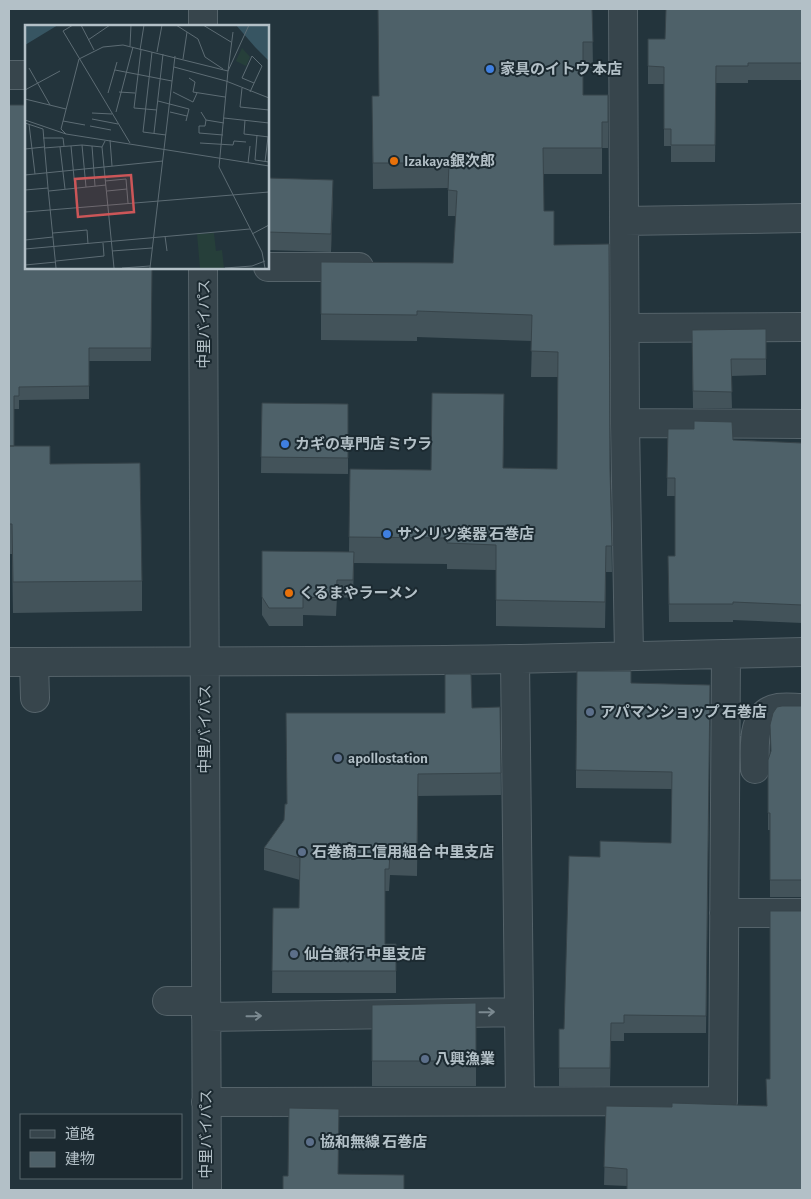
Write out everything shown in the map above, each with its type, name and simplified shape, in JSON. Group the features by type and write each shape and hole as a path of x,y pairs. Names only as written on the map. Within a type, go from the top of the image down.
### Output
{"street":[{"path":"203,9 203,25"},
{"path":"624,9 624,328 628,655"},
{"path":"9,75 25,75"},
{"path":"624,221 802,218"},
{"path":"269,266 382,268"},
{"name":"中里バイパス","path":"203,269 206,1190"},
{"path":"624,328 802,327"},
{"path":"625,423 802,424"},
{"path":"35,698 22,662 515,659 802,652"},
{"path":"206,1102 723,1101 726,654"},
{"path":"515,659 520,1101"},
{"path":"754,769 755,732 764,715 777,708 802,708"},
{"path":"724,914 802,913"},
{"path":"167,1001 206,1009 519,1012"}],"building":[{"path":"378,9 592,9 593,42 583,42 583,95 608,95 608,122 602,122 602,148 543,148 544,211 554,211 554,245 609,244 612,546 606,546 605,602 496,600 496,545 447,543 447,538 349,537 350,469 431,470 432,393 504,394 503,468 557,469 558,352 531,351 532,315 417,311 417,315 321,314 321,262 453,263 457,191 448,190 449,163 373,163 372,96 379,96"},
{"path":"666,9 802,9 802,63 748,63 748,66 716,66 715,145 671,145 671,129 664,129 664,67 648,66 648,39 665,39"},
{"path":"9,105 25,105 25,269 152,269 151,348 89,348 89,386 19,387 19,396 14,396 14,446 9,446"},
{"path":"269,178 333,180 331,234 269,232"},
{"path":"766,329 766,359 731,359 732,392 693,391 692,330"},
{"path":"262,403 348,404 348,458 261,457"},
{"path":"694,421 732,422 733,440 802,443 802,605 733,602 733,604 669,604 668,556 675,556 675,478 667,478 668,429 694,429"},
{"path":"9,446 50,446 50,464 140,463 142,581 13,582 12,524 9,524"},
{"path":"262,551 354,552 353,580 337,580 336,598 303,597 303,608 269,608 262,597"},
{"path":"577,671 631,671 631,683 710,685 706,1016 624,1015 624,1023 611,1023 610,1068 559,1068 559,1029 564,1029 569,856 600,857 600,841 671,843 672,772 576,770"},
{"path":"445,674 471,674 472,708 500,707 501,773 418,774 417,854 390,853 389,869 385,869 385,944 396,944 396,971 272,971 273,908 299,908 300,858 264,848 284,820 285,804 287,804 286,713 445,713"},
{"path":"802,706 802,880 770,880 768,760 771,751 770,725 773,713 777,707"},
{"path":"770,911 802,911 802,1190 627,1190 627,1169 604,1167 606,1106 672,1107 672,1103 767,1106 766,1079 770,1079"},
{"path":"476,1003 476,1061 372,1061 372,1005"},
{"path":"289,1108 339,1109 338,1174 404,1175 404,1190 283,1190 283,1176 288,1176"}],"place":[{"name":"家具のイトウ 本店","path":"490,69"},
{"name":"Izakaya銀次郎","path":"394,161"},
{"name":"カギの専門店 ミウラ","path":"285,444"},
{"name":"サンリツ楽器 石巻店","path":"387,534"},
{"name":"くるまやラーメン","path":"289,593"},
{"name":"アパマンショップ 石巻店","path":"590,712"},
{"name":"apollostation","path":"338,758"},
{"name":"石巻商工信用組合 中里支店","path":"302,852"},
{"name":"仙台銀行 中里支店","path":"294,954"},
{"name":"八興漁業","path":"425,1059"},
{"name":"協和無線 石巻店","path":"310,1142"}]}
